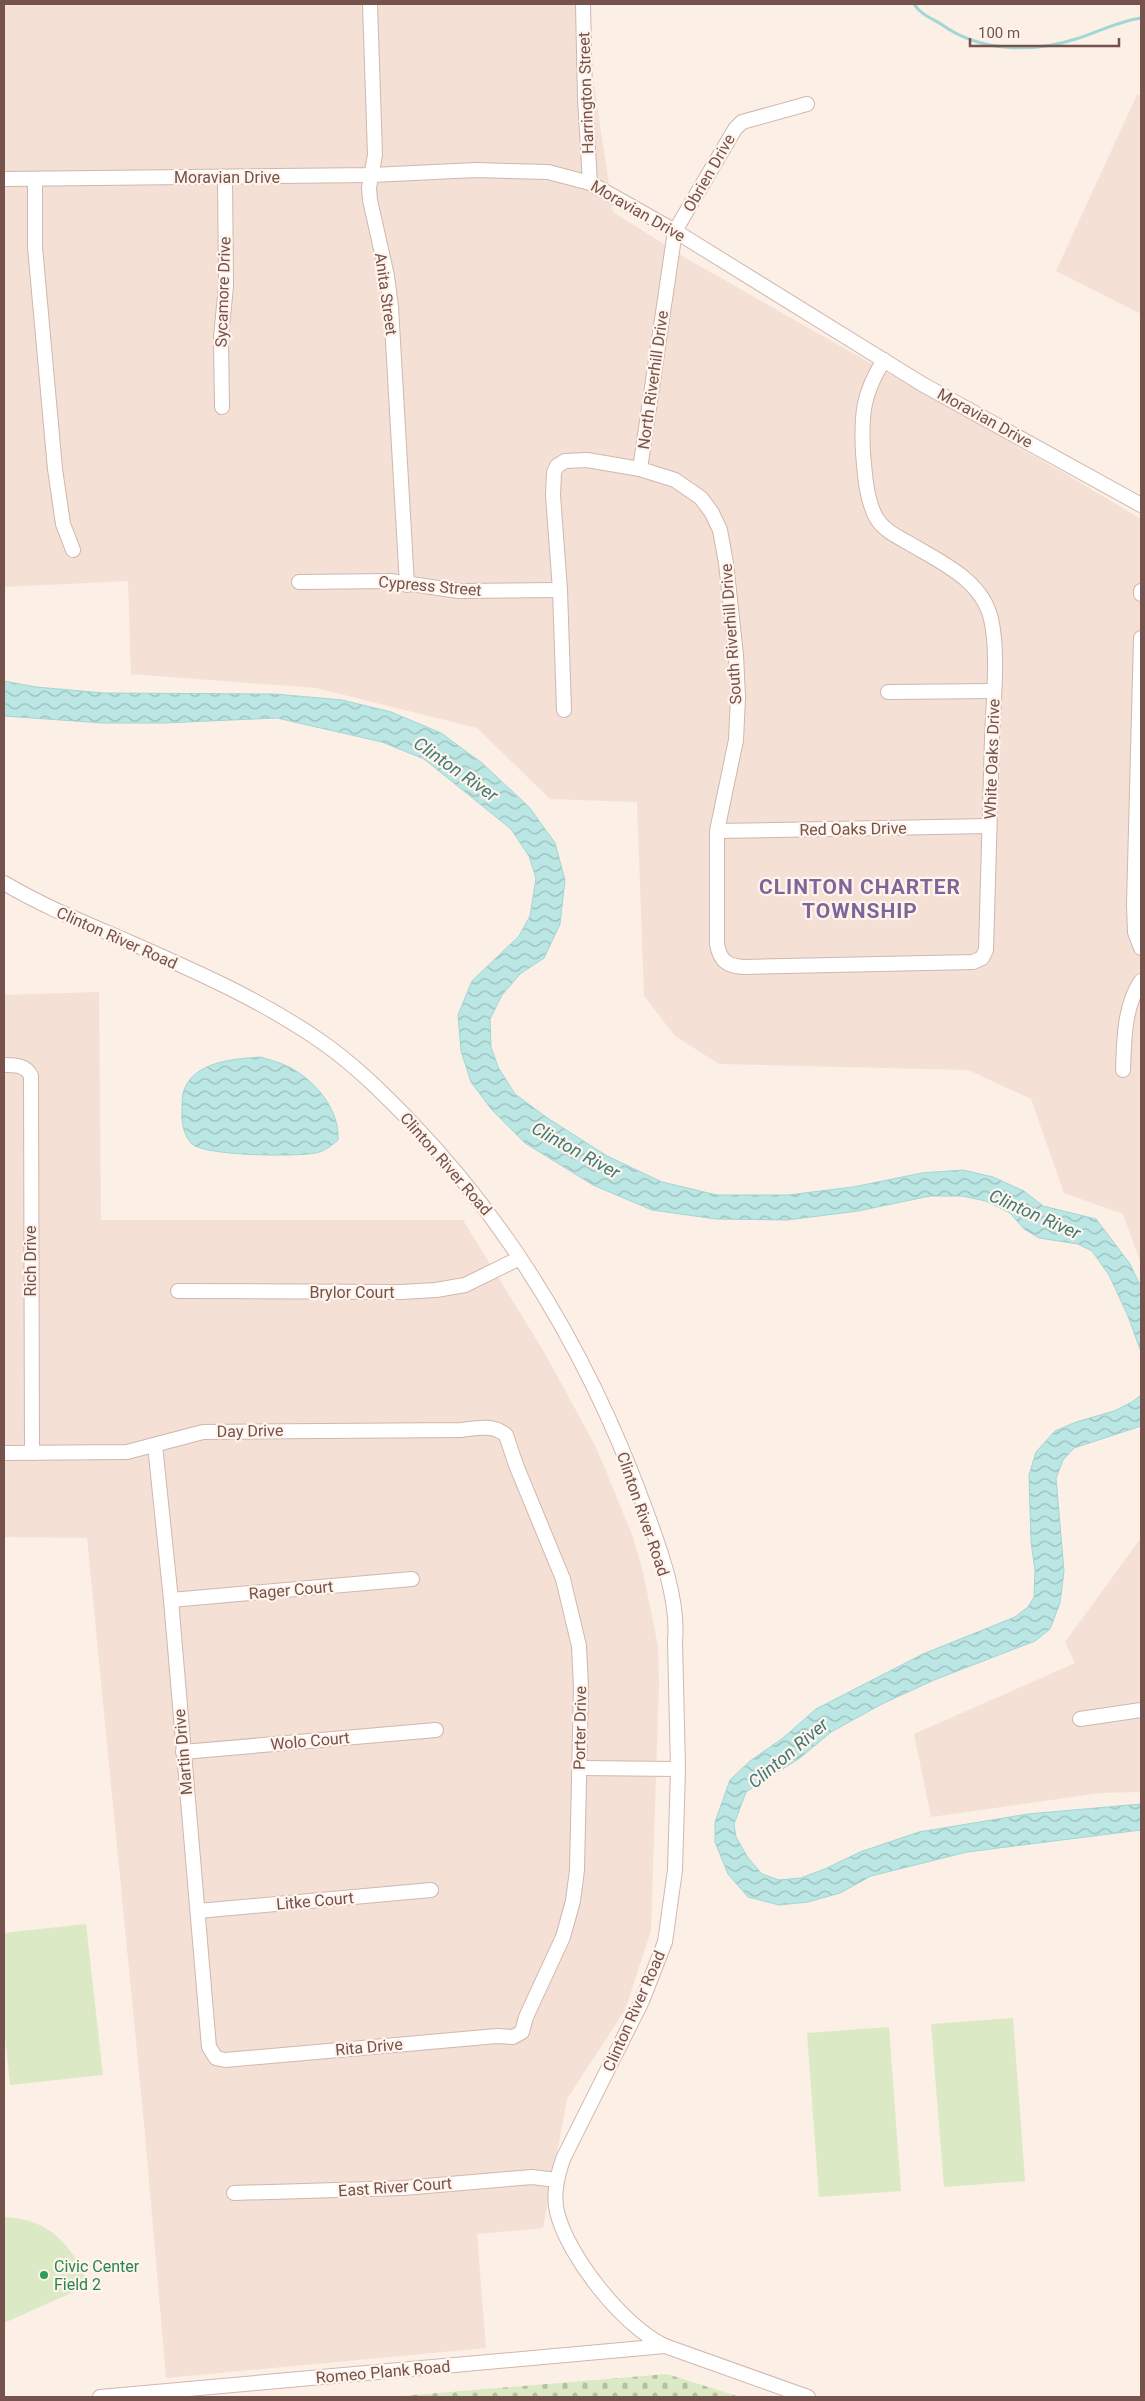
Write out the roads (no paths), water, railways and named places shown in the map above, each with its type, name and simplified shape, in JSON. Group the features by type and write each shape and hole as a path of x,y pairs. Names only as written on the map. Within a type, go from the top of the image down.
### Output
{"street":[{"name":"Anita Street","path":"370,4 375,155 369,188 372,216 387,276 391,307 407,584"},
{"name":"Harrington Street","path":"583,4 585,98 590,183"},
{"name":"Obrien Drive","path":"675,232 735,128 742,122 807,104"},
{"name":"Moravian Drive","path":"4,179 372,175 476,170 527,170 548,172 590,183 675,232 922,384 1141,505"},
{"name":"Sycamore Drive","path":"222,407 221,337 226,278 225,177"},
{"path":"35,179 35,247 55,468 63,524 73,550"},
{"name":"North Riverhill Drive","path":"564,710 560,590 553,479 557,466 572,459 640,469 675,232"},
{"name":"White Oaks Drive","path":"723,962 744,967 973,962 979,960 986,950 994,691 992,627 982,600 962,576 888,531 877,518 872,506 864,466 862,414 869,386 884,360"},
{"name":"South Riverhill Drive","path":"640,469 675,480 701,498 712,513 724,544 736,655 738,697 736,740 717,831 717,944 723,962"},
{"name":"Cypress Street","path":"299,582 364,580 459,591 560,590"},
{"path":"1141,638 1134,905 1135,932 1141,948"},
{"path":"888,692 994,691"},
{"name":"Red Oaks Drive","path":"717,831 989,826"},
{"name":"Clinton River Road","path":"4,883 46,906 204,976 295,1025 337,1053 368,1080 436,1148 482,1203 520,1258 584,1369 638,1490 656,1539 677,1623 675,1641 678,1769 675,1870 665,1942 642,2001 614,2060 572,2137 556,2180 557,2211 562,2229 577,2257 629,2322 645,2335 665,2346 808,2397"},
{"path":"1123,1070 1124,1043 1130,1006 1141,981"},
{"name":"Rich Drive","path":"4,1065 22,1067 28,1070 30,1076 32,1453"},
{"name":"Brylor Court","path":"178,1291 401,1292 436,1290 465,1285 520,1258"},
{"name":"Day Drive","path":"4,1453 113,1453 155,1445 203,1432 460,1430 483,1427 499,1430"},
{"name":"Porter Drive","path":"499,1430 506,1435 510,1444 516,1465 563,1579 579,1646 581,1688 577,1870 573,1901 563,1936 526,2017 522,2032"},
{"name":"Martin Drive","path":"155,1445 209,2047 216,2058"},
{"name":"Rager Court","path":"170,1600 412,1579"},
{"path":"1080,1719 1141,1710"},
{"name":"Wolo Court","path":"183,1752 436,1730"},
{"path":"579,1768 678,1769"},
{"name":"Litke Court","path":"198,1911 431,1890"},
{"name":"Rita Drive","path":"216,2058 225,2060 498,2036 513,2037 522,2032"},
{"name":"East River Court","path":"234,2193 403,2188 532,2177 556,2180"},
{"name":"Romeo Plank Road","path":"100,2397 665,2346"}],"water":[{"name":"Clinton River","path":"4,681 36,687 104,693 275,694 342,700 391,712 441,733 482,763 529,807 555,843 565,880 560,924 544,958 520,974 502,995 490,1019 491,1047 498,1067 515,1094 546,1117 607,1156 662,1182 717,1195 788,1195 853,1187 922,1173 963,1170 993,1177 1024,1191 1043,1206 1096,1219 1130,1264 1141,1287 1141,1352 1128,1316 1109,1275 1092,1251 1078,1244 1039,1238 1024,1229 1010,1213 986,1201 962,1196 930,1196 858,1211 787,1220 716,1219 652,1210 593,1185 525,1143 492,1110 471,1082 461,1051 458,1015 472,981 519,936 530,916 536,878 529,856 511,829 424,759 382,742 277,718 164,723 103,723 4,716"},
{"path":"261,1057 287,1066 316,1087 330,1106 335,1117 338,1140 328,1148 318,1152 290,1155 214,1151 200,1148 189,1141 182,1120 183,1093 188,1082 195,1074 215,1064"},
{"name":"Clinton River","path":"1141,1395 1141,1426 1074,1448 1063,1460 1056,1478 1064,1571 1060,1603 1050,1629 1035,1641 934,1680 882,1704 831,1732 800,1758 746,1792 734,1824 736,1837 748,1858 762,1874 779,1880 801,1878 860,1852 919,1832 1028,1814 1141,1804 1141,1830 967,1852 871,1876 840,1893 808,1902 779,1905 748,1897 728,1874 715,1842 715,1822 730,1780 750,1761 783,1738 816,1709 923,1654 1015,1617 1028,1607 1034,1597 1035,1570 1031,1542 1029,1475 1036,1452 1055,1431 1076,1422 1114,1411"}],"waterway":[{"path":"914,4 923,13 956,33 989,45 1006,47 1024,48 1059,44 1141,18"}],"place":[{"name":"Civic Center Field 2","path":"44,2275"}],"district":[{"name":"CLINTON CHARTER TOWNSHIP","path":"860,899"}]}
